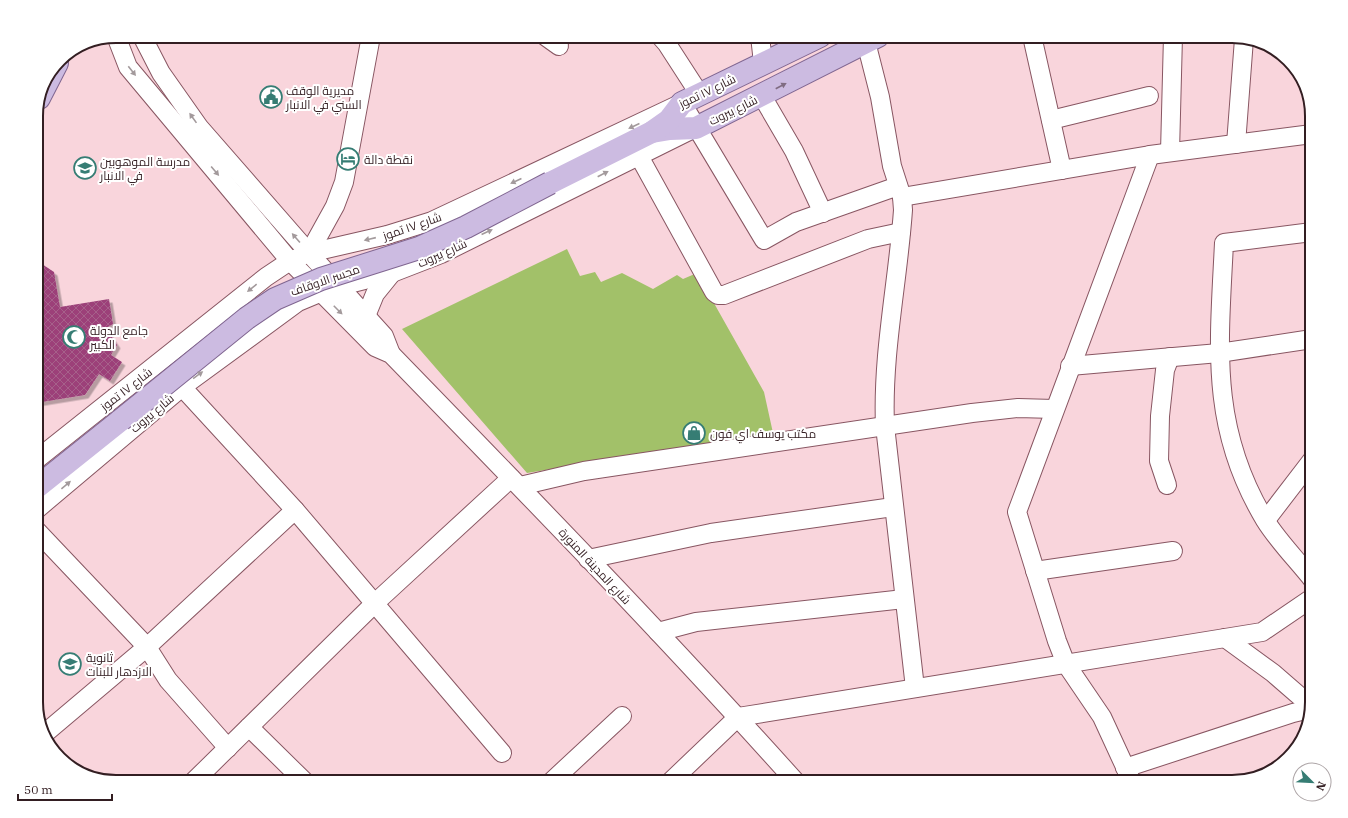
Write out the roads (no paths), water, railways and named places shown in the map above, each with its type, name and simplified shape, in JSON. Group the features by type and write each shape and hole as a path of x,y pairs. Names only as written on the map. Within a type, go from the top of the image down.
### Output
{"main road":[{"name":"شارع ١٧ تموز","path":"691,99 805,43"},
{"name":"شارع بيروت","path":"696,128 864,43"},
{"name":"مجسر الاوقاف","path":"43,482 247,318 275,299 310,283 425,245 652,132 669,120 691,99"},
{"name":"مجسر الاوقاف","path":"652,132 670,128 696,128"}],"street":[{"path":"119,43 128,67 290,261 375,347 391,354"},
{"path":"146,43 161,73 199,127 338,286 384,336 391,354"},
{"path":"309,253 335,206 344,182 370,43"},
{"path":"666,43 691,99 696,128 764,240 796,222 822,213 900,192 1062,170 1170,152 1305,135"},
{"path":"761,43 762,63"},
{"path":"873,43 892,166 900,192 903,210 888,329 883,391 884,426 915,688"},
{"path":"1034,43 1062,170"},
{"path":"1170,152 1173,43"},
{"path":"1236,144 1244,44"},
{"path":"762,96 794,151 822,213"},
{"path":"1051,120 1148,96"},
{"name":"شارع ١٧ تموز","path":"43,454 270,274 290,261 309,253 387,235 432,221 691,99"},
{"name":"شارع بيروت","path":"43,504 182,387 288,309 320,292 338,286 392,274 447,251 696,128"},
{"path":"1150,155 1070,366 1017,512 1057,642 1066,664 1102,717 1129,775 1293,713 1304,710"},
{"path":"639,156 714,292 718,295 724,295 868,240 901,232"},
{"path":"1305,233 1224,243 1219,352 1222,404 1232,449 1243,477 1266,520 1305,570"},
{"path":"366,316 375,294 392,274"},
{"path":"1070,366 1219,352 1305,340"},
{"name":"شارع المدينة المنورة","path":"391,354 658,632 738,717 790,775"},
{"path":"1167,485 1159,461 1160,416 1165,370 1170,357"},
{"path":"182,387 295,510 376,603 502,753"},
{"path":"200,775 376,603 515,482 884,426 1018,408 1054,410"},
{"path":"1266,520 1305,469"},
{"path":"588,559 712,533 893,507"},
{"path":"49,730 147,648 295,510"},
{"path":"43,537 147,648 168,680 228,748"},
{"path":"1035,571 1173,551"},
{"path":"658,632 696,622 904,599"},
{"path":"677,775 738,717 1262,632 1305,603"},
{"path":"1225,638 1249,655 1305,701"},
{"path":"559,775 622,716"},
{"path":"249,727 298,775"}],"place":[{"name":"مديرية الوقف السني في الانبار","path":"271,97"},
{"name":"نقطة دالة","path":"348,159"},
{"name":"مدرسة الموهوبين في الانبار","path":"85,168"},
{"name":"جامع الدولة الكبير","path":"74,337"},
{"name":"مكتب يوسف اي فون","path":"694,433"},
{"name":"ثانوية الازدهار للبنات","path":"70,664"}]}
